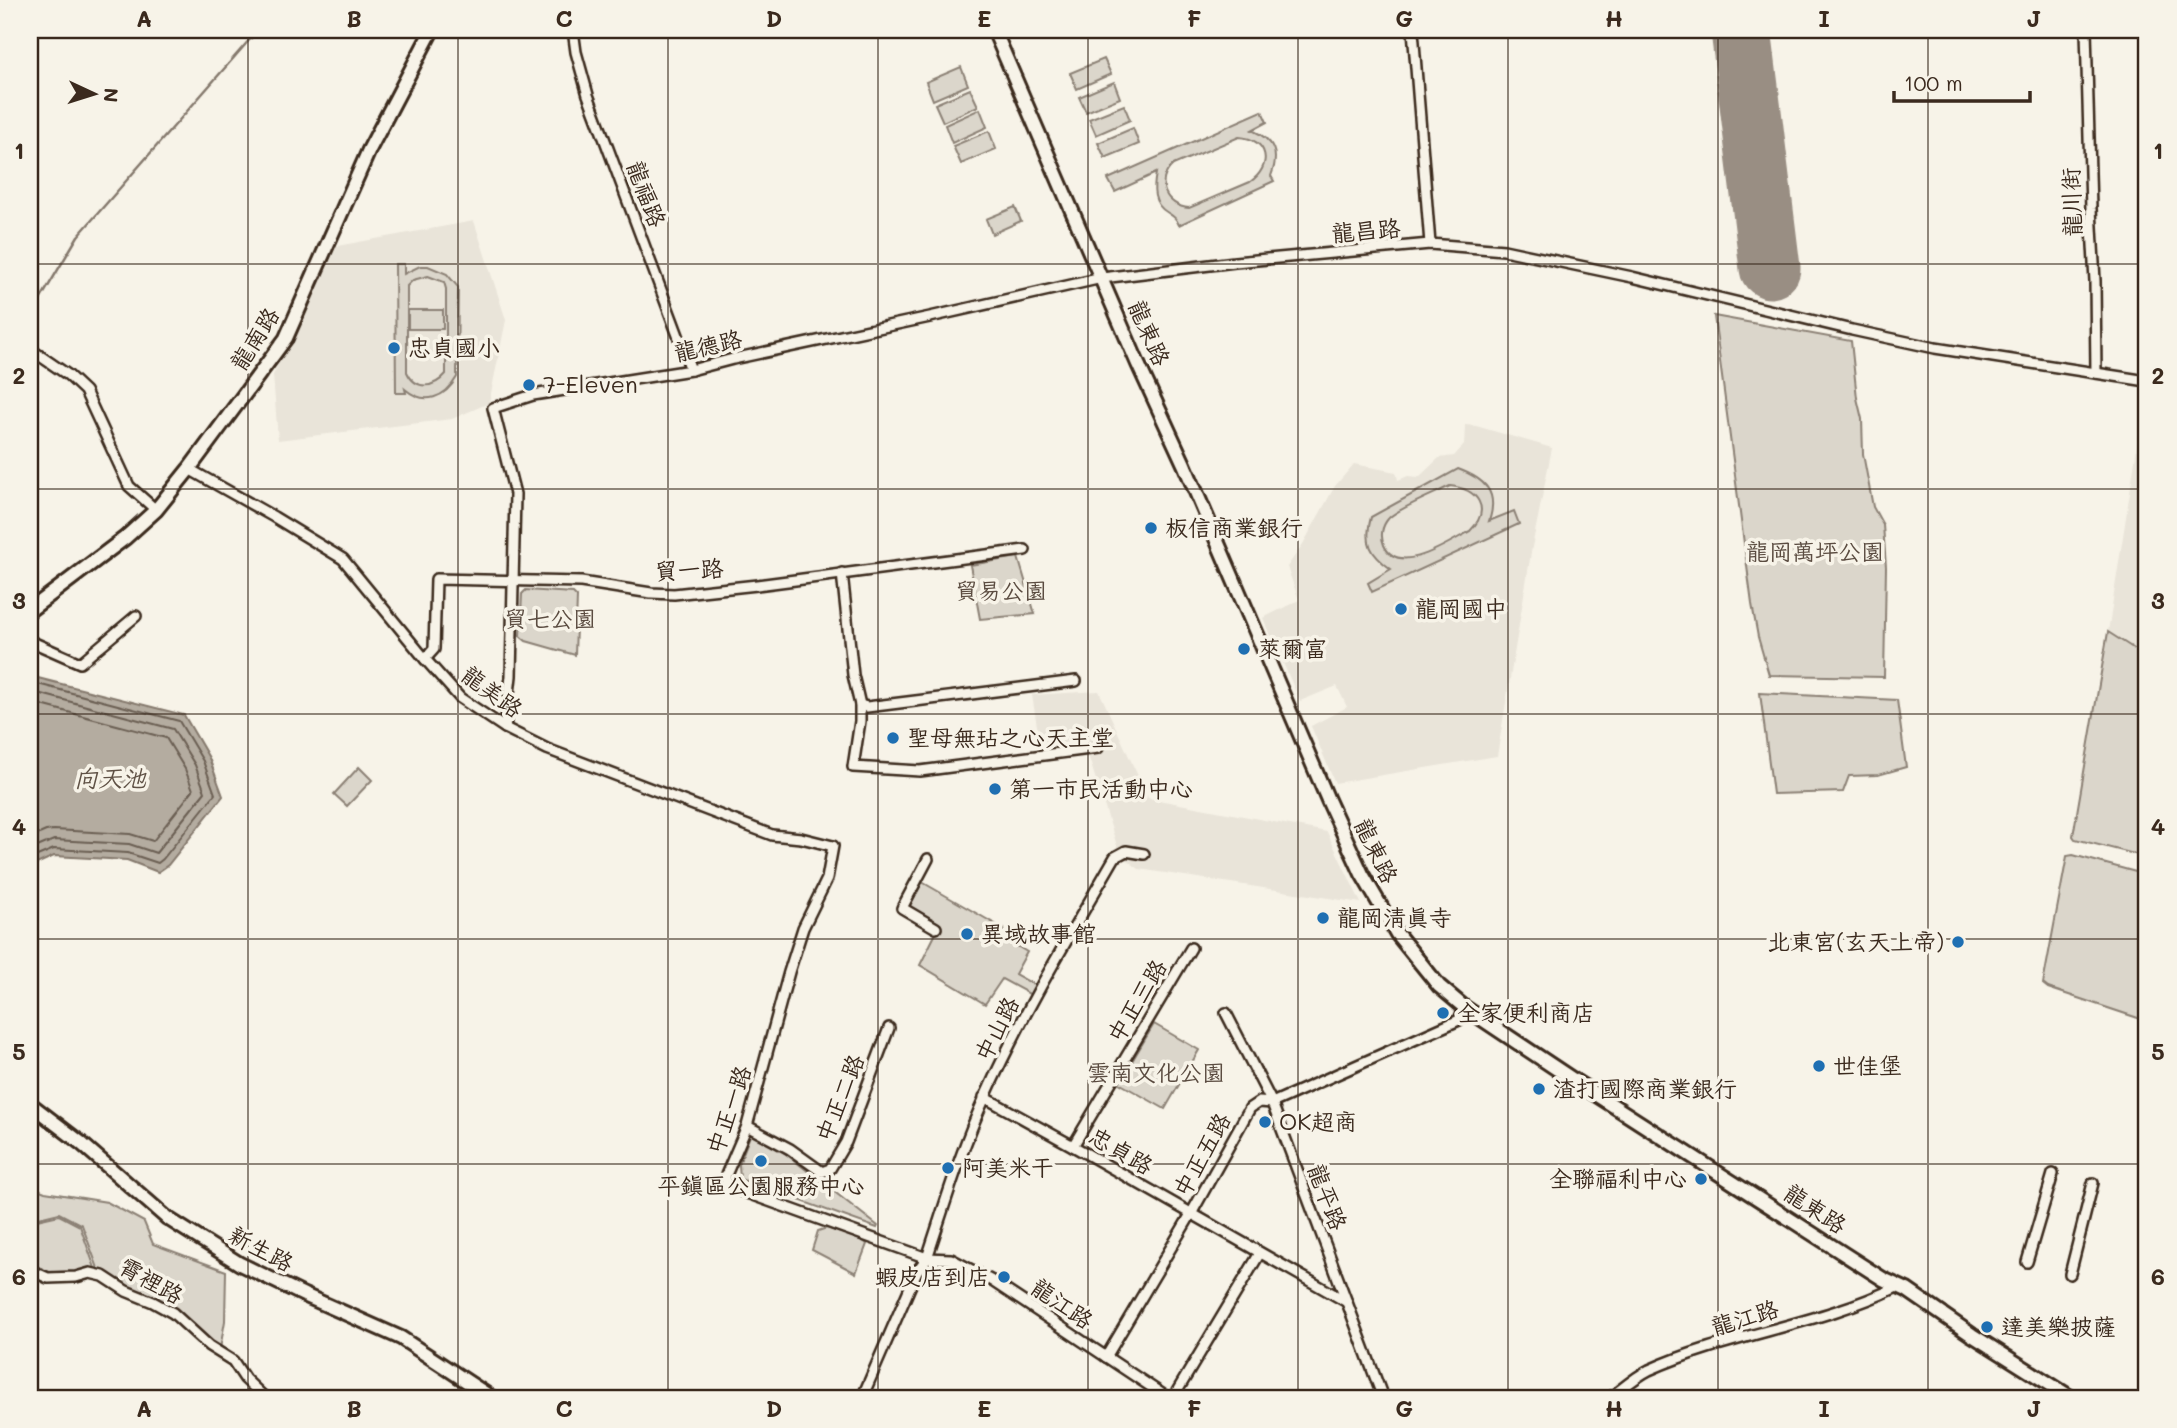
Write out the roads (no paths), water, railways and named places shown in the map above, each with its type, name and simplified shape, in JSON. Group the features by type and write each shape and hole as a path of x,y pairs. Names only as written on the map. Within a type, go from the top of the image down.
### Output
{"street":[{"name":"龍南路","path":"30,610 125,538 156,510 286,338 369,150 432,30"},
{"name":"龍福路","path":"573,30 588,95 691,370"},
{"name":"龍東路","path":"994,30 1328,800 1362,874 1397,934 1439,986 1464,1007 1578,1083 1897,1287 1907,1290 2072,1398"},
{"path":"1413,30 1430,244"},
{"name":"龍川街","path":"2086,30 2096,373"},
{"name":"龍昌路","path":"1102,278 1430,244 1496,249 1632,277 1936,348 2096,373"},
{"name":"龍德路","path":"515,580 515,494 493,408 533,395 691,370 1102,278"},
{"path":"30,349 68,375 85,391 129,486 156,510"},
{"path":"2096,373 2147,381"},
{"name":"龍美路","path":"189,469 343,559 460,698 505,728 547,749 772,835 801,838 833,846"},
{"name":"貿一路","path":"425,659 434,649 436,579 581,582 674,594 1025,550"},
{"path":"842,573 851,663 860,705 853,767 920,771 1098,748"},
{"path":"505,728 512,676 515,580"},
{"path":"30,641 80,663 136,615"},
{"path":"860,705 867,707 919,702 1076,681"},
{"name":"中正一路","path":"833,846 827,879 803,928 747,1126 726,1175 726,1183 927,1258"},
{"name":"中山路","path":"862,1398 917,1271 927,1258 984,1097 1038,992 1115,857 1126,851 1144,854"},
{"path":"928,859 902,908 936,928"},
{"name":"中正三路","path":"1073,1146 1191,948"},
{"name":"中正五路","path":"1106,1357 1250,1108 1259,1101 1272,1103 1459,1020 1464,1007"},
{"name":"龍平路","path":"1226,1013 1272,1103 1383,1398"},
{"name":"中正二路","path":"747,1126 790,1149 822,1172 830,1169 846,1142 889,1028"},
{"name":"忠貞路","path":"984,1097 1347,1302"},
{"name":"新生路","path":"30,1104 167,1218 229,1258 304,1296 401,1338 492,1398"},
{"path":"2027,1262 2053,1174"},
{"path":"2070,1274 2093,1184"},
{"path":"1171,1398 1260,1253"},
{"name":"龍江路","path":"927,1258 951,1259 992,1280 1171,1398"},
{"name":"霄裡路","path":"30,1270 48,1278 76,1277 90,1273 103,1276 126,1292 153,1301 173,1313 209,1346 233,1361 265,1398"},
{"name":"龍江路","path":"1610,1398 1647,1371 1732,1341 1873,1299 1897,1287"}],"water":[{"name":"向天池","path":"30,676 184,715 209,758 223,796 168,865 158,872 127,860 54,856 30,867"}],"waterway":[{"path":"30,317 78,236 258,30"}],"place":[{"name":"忠貞國小","path":"394,348"},
{"name":"7-Eleven","path":"529,385"},
{"name":"板信商業銀行","path":"1151,528"},
{"name":"龍岡國中","path":"1401,609"},
{"name":"萊爾富","path":"1244,649"},
{"name":"聖母無玷之心天主堂","path":"893,738"},
{"name":"第一市民活動中心","path":"995,789"},
{"name":"龍岡清真寺","path":"1323,918"},
{"name":"異域故事館","path":"967,934"},
{"name":"北東宮(玄天上帝)","path":"1958,942"},
{"name":"全家便利商店","path":"1443,1013"},
{"name":"世佳堡","path":"1819,1066"},
{"name":"渣打國際商業銀行","path":"1539,1089"},
{"name":"OK超商","path":"1265,1122"},
{"name":"平鎮區公園服務中心","path":"761,1161"},
{"name":"阿美米干","path":"948,1168"},
{"name":"全聯福利中心","path":"1701,1179"},
{"name":"蝦皮店到店","path":"1004,1277"},
{"name":"達美樂披薩","path":"1987,1327"}],"park label":[{"name":"龍岡萬坪公園","path":"1815,552"},
{"name":"貿易公園","path":"1001,591"},
{"name":"貿七公園","path":"550,619"},
{"name":"雲南文化公園","path":"1156,1073"}]}
